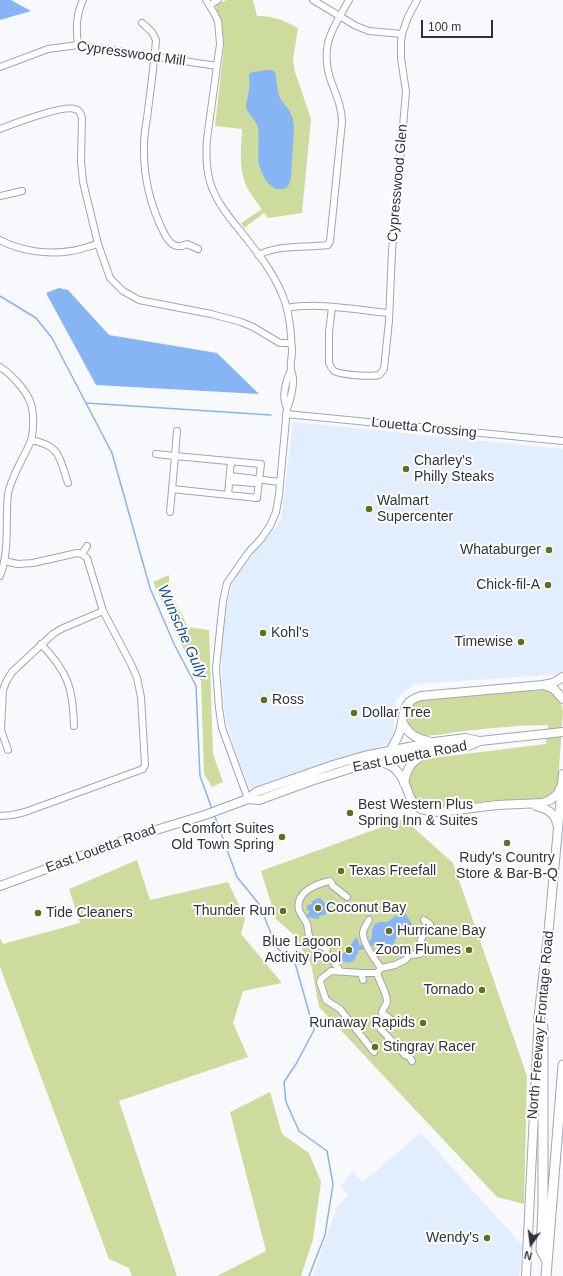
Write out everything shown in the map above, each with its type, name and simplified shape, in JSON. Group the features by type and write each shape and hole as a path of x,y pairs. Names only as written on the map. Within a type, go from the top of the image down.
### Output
{"highway":[{"path":"539,1017 543,1028 544,1208 541,1250 547,1261"},
{"path":"546,1276 563,1065"}],"main road":[{"path":"390,751 398,738 403,712 408,702 414,698 543,685 553,683 563,677"},
{"path":"543,685 554,689 563,700"},
{"path":"402,722 410,735 417,739 434,742"},
{"name":"East Louetta Road","path":"248,799 259,800 340,771 378,761 431,751 466,747 480,741 563,732"},
{"name":"East Louetta Road","path":"0,886 130,838 233,805 248,799 256,792 346,761 434,742 466,738 480,741"},
{"path":"404,783 405,774 410,765 431,751"},
{"path":"340,771 346,761"},
{"path":"378,761 394,768 400,774 411,802 420,808 431,812 497,805 543,803 558,794 562,784"},
{"name":"North Freeway Frontage Road","path":"526,1276 539,1017 563,774"},
{"path":"531,804 544,808 552,813 556,818 558,826"}],"street":[{"path":"78,45 76,28 83,0"},
{"path":"206,0 218,21 220,33 220,44 207,139 206,155 208,176 220,206 274,278 287,308 292,352 291,370 293,380 289,388 289,404 286,411 276,512 270,526 227,583 223,601 216,668 222,728 248,799"},
{"path":"210,6 218,0"},
{"path":"313,0 356,26 369,30 402,34"},
{"path":"258,255 277,248 328,245 330,241 342,122 340,103 326,59 328,40 339,16 349,0"},
{"name":"Cypresswood Glen","path":"332,307 329,332 329,363 334,371 340,373 379,376 384,369 389,321 388,313 392,251 406,92 401,58 402,34 408,16 417,0"},
{"path":"142,23 152,32 156,40 144,143 145,169 149,196 159,224 167,240 171,244 177,246 187,244 198,248"},
{"name":"Cypresswood Mill","path":"0,67 48,49 78,45 217,66"},
{"path":"0,129 44,113 67,108 75,108 80,113 82,118 83,182 98,244 110,278 123,291 139,300 210,314 241,322 253,327 280,343 291,343"},
{"path":"0,196 22,191"},
{"path":"0,240 26,249 49,252 71,251 98,244"},
{"path":"287,308 300,306 332,307 388,313"},
{"path":"0,367 12,376 19,384 31,404 33,426 31,440 8,492 4,561 0,576"},
{"name":"Louetta Crossing","path":"286,411 563,441"},
{"path":"170,512 177,431"},
{"path":"31,440 44,442 58,453 68,483"},
{"path":"156,454 261,464 258,498 228,493 172,489"},
{"path":"228,493 231,461"},
{"path":"230,478 254,478 280,482"},
{"path":"0,512 7,512"},
{"path":"82,554 87,546"},
{"path":"0,816 25,812 144,768 141,696 138,682 131,664 103,610 88,560 82,554 74,553 33,563 18,564 4,561"},
{"path":"8,750 2,730 4,687 9,675 57,631 103,610"},
{"path":"42,644 59,664 68,680 72,699 74,726"},
{"path":"340,971 326,953 327,948 314,942 310,938 308,926 300,911 299,905 305,892 313,886 330,881 333,886 347,897"},
{"path":"369,920 363,933 379,971 387,1000 382,1013 390,1019"},
{"path":"374,1052 340,1009 326,1000 321,986 321,979 332,971 361,973 379,971 420,954 419,945 422,935 430,924 424,920"},
{"path":"361,973 363,980"},
{"path":"374,1022 404,1055 409,1056 412,1061"}],"shaded area":[{"path":"293,422 563,449 563,674 413,684 396,700 392,743 250,788 239,762 225,718 222,687 222,655 226,609 232,585 239,572 281,520"},
{"path":"421,1133 520,1243 524,1243 519,1276 313,1276 337,1206 349,1195 340,1186 353,1172 363,1182"}],"green space":[{"path":"226,0 253,0 257,16 278,19 298,28 293,59 295,72 311,119 302,213 268,218 264,213 244,228 241,223 262,209 249,191 243,176 241,161 242,129 215,126 224,46 222,25 216,8 217,5"},
{"path":"169,575 169,590 188,627 209,630 213,754 223,782 212,787 204,774 201,681 185,652 153,582"},
{"path":"542,690 551,692 557,696 561,703 563,712 558,782 555,789 546,798 539,800 495,800 439,807 422,803 411,792 409,785 410,777 413,770 421,761 432,758 546,744 548,725 506,727 438,735 422,735 415,733 410,729 407,723 408,711 412,706 427,699"},
{"path":"404,819 453,863 527,1076 524,1204 497,1197 319,1007 311,964 293,934 276,919 261,871"},
{"path":"137,860 150,900 228,882 245,918 241,934 282,983 243,991 233,1023 248,1057 119,1101 177,1276 132,1276 129,1268 109,1259 0,967 0,938 3,944 80,923 69,889"},
{"path":"270,1092 282,1134 309,1153 321,1182 313,1239 301,1276 217,1276 266,1251 230,1112"}],"water":[{"path":"0,0 11,0 31,11 0,20"},
{"path":"272,70 275,72 278,92 281,100 289,110 293,119 294,128 291,177 287,187 283,189 274,188 270,185 262,173 258,160 258,128 246,107 249,94 249,74"},
{"path":"59,288 68,290 109,335 217,353 259,394 96,385 46,293"},
{"name":"Coconut Bay","path":"320,898 330,909 325,915 319,916 319,919 306,917 310,911 307,910 307,905 312,904 312,901"},
{"name":"Hurricane Bay","path":"404,911 413,926 397,936 392,948 385,951 377,946 370,945 369,942 372,937 372,930 375,924 379,922 387,922"},
{"name":"Blue Lagoon Activity Pool","path":"355,938 358,939 359,945 362,945 363,943 366,947 365,949 359,950 354,961 347,963 332,956 332,953 341,955 350,947"}],"waterway":[{"name":"Wunsche Gully","path":"0,296 36,318 52,338 112,453 150,588 174,644 196,686 200,776 212,809"},
{"path":"86,403 271,415"},
{"name":"Wunsche Gully","path":"214,814 237,877 259,904 277,948 295,963 314,1030 296,1064 284,1082 286,1102 299,1131 327,1151 333,1184 325,1235 309,1276"}],"place":[{"name":"Charley's Philly Steaks","path":"406,469"},
{"name":"Walmart Supercenter","path":"369,509"},
{"name":"Whataburger","path":"549,550"},
{"name":"Chick-fil-A","path":"548,585"},
{"name":"Kohl's","path":"263,633"},
{"name":"Timewise","path":"521,642"},
{"name":"Ross","path":"264,700"},
{"name":"Dollar Tree","path":"354,713"},
{"name":"Best Western Plus Spring Inn & Suites","path":"350,813"},
{"name":"Comfort Suites Old Town Spring","path":"282,837"},
{"name":"Rudy's Country Store & Bar-B-Q","path":"507,843"},
{"name":"Texas Freefall","path":"341,871"},
{"name":"Coconut Bay","path":"318,908"},
{"name":"Thunder Run","path":"283,911"},
{"name":"Tide Cleaners","path":"38,913"},
{"name":"Hurricane Bay","path":"389,931"},
{"name":"Blue Lagoon Activity Pool","path":"349,950"},
{"name":"Zoom Flumes","path":"469,950"},
{"name":"Tornado","path":"482,990"},
{"name":"Runaway Rapids","path":"423,1023"},
{"name":"Stingray Racer","path":"375,1047"},
{"name":"Wendy's","path":"487,1238"}]}
